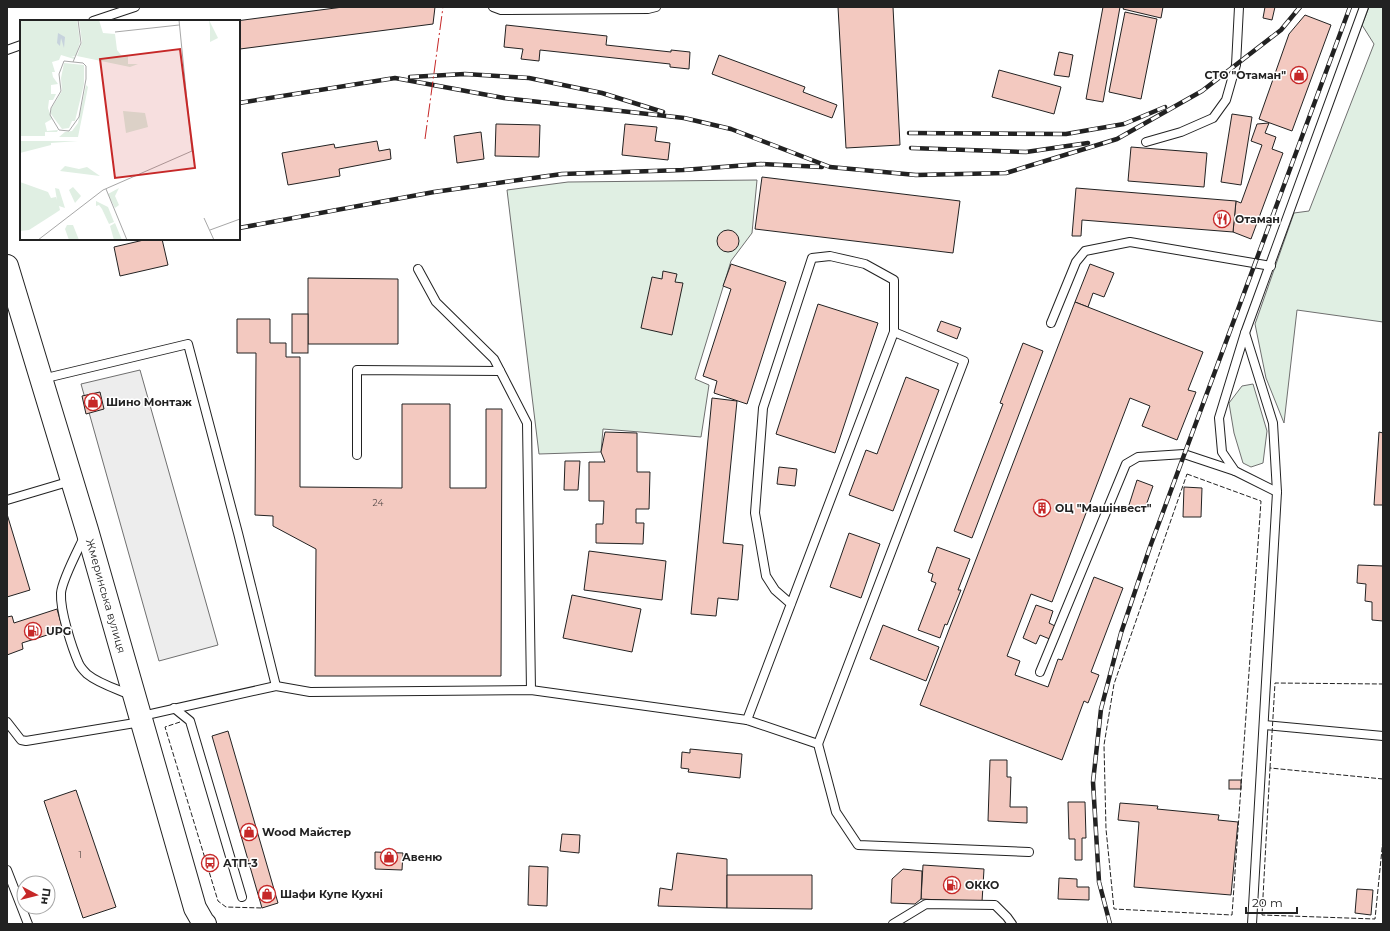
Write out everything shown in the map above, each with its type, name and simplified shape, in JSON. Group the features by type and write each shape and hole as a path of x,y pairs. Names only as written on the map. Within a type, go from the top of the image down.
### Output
{"main road":[{"name":"Жмеринська вулиця","path":"7,266 87,530 195,908 202,922 205,924"}],"lane":[{"path":"96,20 135,7"},
{"path":"493,7 501,10 516,10 648,9 656,7"},
{"path":"1146,142 1181,132 1213,118 1226,100 1236,65 1239,7"},
{"path":"1235,471 1222,452 1219,418 1245,333 1364,7"},
{"path":"7,50 20,45"},
{"path":"1051,323 1076,262 1085,251 1130,242 1270,266"},
{"path":"747,720 791,604 894,332 894,280 865,264 830,256 812,258 763,408 755,513 766,576 775,590 791,604"},
{"path":"418,269 436,302 494,359 527,423 531,690"},
{"path":"894,332 964,361 818,744 836,812 858,845 1029,852"},
{"path":"1245,333 1273,423 1277,492 1265,725 1252,924"},
{"path":"41,380 188,344 238,533 276,686"},
{"path":"357,455 357,370 500,371"},
{"path":"1040,672 1126,464 1138,457 1184,454 1235,471 1277,492"},
{"path":"7,500 72,480"},
{"path":"87,530 64,584 62,593 63,607 68,630 80,666 88,674 139,712"},
{"path":"7,722 21,740 26,741 139,712 174,708 276,686 310,692 531,690 747,720 818,744"},
{"path":"174,708 190,721 242,897"},
{"path":"1265,725 1383,736"},
{"path":"7,870 28,924"},
{"path":"893,924 926,904 995,906 1012,924"}],"green space":[{"path":"1369,7 1383,7 1383,322 1297,310 1284,423 1266,378 1255,324 1294,213 1309,211 1374,44 1362,25"},
{"path":"757,180 752,233 731,261 695,379 709,385 701,437 603,429 601,452 539,454 507,190 568,182"},
{"path":"1253,384 1267,431 1263,463 1251,467 1243,463 1234,433 1229,403 1242,386"}],"shaded area":[{"path":"140,370 218,645 159,661 81,384"}],"building":[{"path":"343,7 435,7 433,24 240,49 240,20"},
{"path":"838,7 893,7 900,145 846,148"},
{"path":"1103,7 1120,7 1103,102 1086,99"},
{"path":"1124,7 1163,7 1161,18 1123,9"},
{"path":"1265,7 1275,7 1272,20 1263,18"},
{"path":"1125,12 1157,19 1141,99 1109,92"},
{"path":"1305,15 1331,25 1292,131 1259,119 1289,34"},
{"path":"506,25 607,36 606,45 671,52 671,50 690,52 689,69 670,67 670,64 540,50 539,61 521,59 523,49 504,47"},
{"path":"1059,52 1073,55 1069,77 1054,75"},
{"path":"719,55 805,87 803,92 837,105 832,118 712,74"},
{"path":"999,70 1061,87 1054,114 992,97"},
{"path":"1232,114 1252,117 1241,185 1221,182"},
{"path":"1269,123 1265,133 1276,137 1272,149 1283,153 1251,239 1233,232 1236,201 1241,203 1262,145 1251,141 1257,124"},
{"path":"496,124 540,125 539,157 495,156"},
{"path":"625,124 657,127 655,141 670,143 668,160 622,155"},
{"path":"481,132 484,159 457,163 454,136"},
{"path":"377,141 379,151 390,149 391,159 339,169 340,176 288,185 282,153 334,144 335,148"},
{"path":"1131,147 1207,153 1204,187 1128,181"},
{"path":"762,177 960,201 953,253 755,229"},
{"path":"1076,188 1236,201 1233,232 1082,220 1081,236 1072,236"},
{"path":"728,230 736,233 739,241 736,249 728,252 720,249 717,241 720,233"},
{"path":"144,240 162,240 168,265 120,276 114,247"},
{"path":"731,264 786,282 747,404 714,393 717,381 703,376 731,289 723,286"},
{"path":"1090,264 1114,273 1104,297 1093,293 1088,307 1075,302"},
{"path":"663,271 677,274 675,282 683,283 672,335 641,328 652,277 662,279"},
{"path":"308,278 398,279 398,344 308,344"},
{"name":"ОЦ \"Машінвест\"","path":"1075,302 1203,352 1188,390 1196,392 1177,440 1142,426 1150,406 1130,398 1052,602 1031,594 1007,656 1020,661 1015,675 1048,687 1058,659 1062,660 1094,577 1123,588 1091,672 1099,675 1088,703 1084,701 1062,760 920,705"},
{"path":"818,304 878,323 835,453 776,434"},
{"path":"292,314 308,314 308,353 292,353"},
{"path":"237,319 270,319 270,343 286,343 286,357 300,357 300,487 402,488 402,404 450,404 450,488 486,488 486,409 502,409 501,676 315,676 316,549 273,526 273,516 255,515 256,353 237,353"},
{"path":"941,321 961,328 957,339 937,331"},
{"path":"1023,343 1043,351 972,538 954,531 1003,404 1000,403"},
{"path":"906,377 939,390 893,511 849,495 866,450 877,454"},
{"name":"Шино Монтаж","path":"100,392 104,409 86,414 82,396"},
{"path":"712,398 737,401 723,543 743,545 738,600 718,598 716,616 691,614"},
{"path":"605,432 637,433 637,472 650,472 649,509 636,509 636,523 644,523 643,544 596,543 596,524 603,524 604,501 589,501 589,462 605,462 601,452"},
{"path":"1379,432 1383,433 1383,505 1374,505"},
{"path":"565,461 580,461 578,490 564,490"},
{"path":"779,467 797,469 795,486 777,484"},
{"path":"1137,480 1153,486 1144,511 1129,505"},
{"path":"1184,487 1202,488 1201,517 1183,517"},
{"path":"7,514 30,590 7,597"},
{"path":"849,533 880,544 861,598 830,587"},
{"path":"937,547 970,559 958,590 961,590 947,625 945,624 940,638 918,630 936,583 931,581 933,574 928,572"},
{"path":"589,551 666,561 662,600 584,590"},
{"path":"1358,565 1383,566 1383,621 1372,620 1372,602 1365,601 1366,584 1357,583"},
{"path":"572,595 641,609 632,652 563,638"},
{"path":"1036,605 1053,611 1049,623 1057,627 1052,640 1040,635 1036,644 1023,638"},
{"name":"UPG","path":"57,609 63,630 22,643 23,649 7,655 7,617 12,616 14,623"},
{"path":"883,625 939,647 926,681 870,659"},
{"path":"228,731 278,903 262,908 212,736"},
{"path":"690,749 742,754 740,778 688,772 689,769 681,768 682,752 690,753"},
{"path":"990,760 1007,760 1007,777 1011,777 1010,807 1027,807 1027,823 988,821"},
{"path":"1229,780 1241,780 1241,789 1229,789"},
{"path":"76,790 116,907 83,918 44,801"},
{"path":"1068,802 1085,802 1086,838 1082,838 1082,860 1075,860 1075,839 1069,839"},
{"path":"1120,803 1158,806 1157,809 1219,815 1218,820 1238,822 1231,895 1134,887 1139,822 1118,820"},
{"path":"562,834 580,835 579,853 560,851"},
{"name":"Авеню","path":"375,852 403,853 402,870 375,869"},
{"path":"677,853 727,859 727,908 658,906 660,888 672,890"},
{"name":"ОККО","path":"923,865 984,869 982,902 921,899"},
{"path":"529,866 548,867 547,906 528,905"},
{"path":"903,869 922,871 921,899 915,904 891,903 892,879"},
{"path":"727,875 812,875 812,909 727,908"},
{"path":"1059,878 1077,879 1077,887 1089,887 1089,900 1058,899"},
{"path":"1357,889 1373,890 1371,915 1355,913"}],"railway":[{"path":"240,103 395,78 504,98 684,118 731,129 830,167 916,175 1006,173 1117,139 1202,91 1281,30 1300,7"},
{"path":"1110,924 1099,882 1093,782 1101,709 1121,633 1150,547 1350,7"},
{"path":"410,77 465,74 529,78 602,93 663,112"},
{"path":"909,133 1066,134 1124,124 1165,107"},
{"path":"911,148 1026,152 1088,143"},
{"path":"240,228 434,192 562,174 683,170 761,164 822,167"}],"fence":[{"path":"1187,474 1261,501 1232,915 1114,909 1106,829 1104,745 1114,684 1187,474"},
{"path":"1270,768 1275,683 1383,684"},
{"path":"180,722 165,727 218,901 226,907 262,908"},
{"path":"1383,779 1270,768 1262,915 1375,919 1383,839"}],"power":[{"path":"425,139 443,7"}],"place":[{"name":"СТО \"Отаман\"","path":"1299,75"},
{"name":"Отаман","path":"1222,219"},
{"name":"Шино Монтаж","path":"93,402"},
{"name":"ОЦ \"Машінвест\"","path":"1042,508"},
{"name":"UPG","path":"33,631"},
{"name":"Wood Майстер","path":"249,832"},
{"name":"Авеню","path":"389,857"},
{"name":"АТП-3","path":"210,863"},
{"name":"ОККО","path":"952,885"},
{"name":"Шафи Купе Кухні","path":"267,894"}]}
